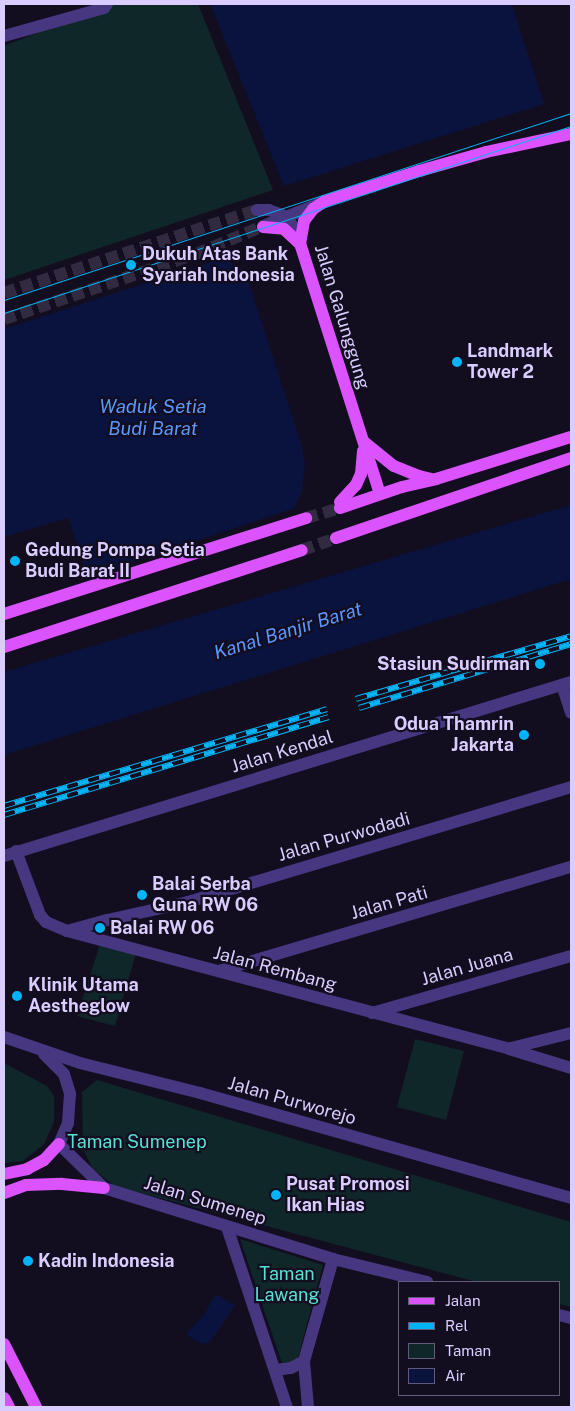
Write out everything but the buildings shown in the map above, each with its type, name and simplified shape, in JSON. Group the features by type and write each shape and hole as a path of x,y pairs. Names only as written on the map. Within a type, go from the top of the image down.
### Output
{"main road":[{"name":"Jalan Galunggung","path":"380,494 300,244 304,221 314,209 326,202 443,163 571,134"},
{"path":"263,227 284,229 300,244"},
{"path":"363,441 361,474 356,485 340,505 436,480 571,437"},
{"path":"363,441 374,452 394,466 419,476 436,480"},
{"path":"336,538 571,458"},
{"path":"4,614 306,518"},
{"path":"4,647 302,550"},
{"path":"4,1174 27,1169 44,1160 59,1144"},
{"path":"4,1193 26,1185 62,1184 104,1188"},
{"path":"4,1344 36,1407"},
{"path":"4,1398 9,1407"}],"street":[{"path":"4,36 104,8 107,4"},
{"path":"263,227 284,216 326,202"},
{"path":"257,210 269,210 284,216 295,230 300,244"},
{"path":"566,683 571,713"},
{"name":"Jalan Kendal","path":"10,854 566,683"},
{"name":"Jalan Purwodadi","path":"67,931 188,902 571,787"},
{"name":"Jalan Rembang","path":"10,854 40,915 46,922 67,931 509,1048 571,1068"},
{"name":"Jalan Pati","path":"217,972 571,867"},
{"name":"Jalan Juana","path":"372,1013 571,956"},
{"path":"509,1048 571,1033"},
{"name":"Jalan Purworejo","path":"4,1037 73,1061 200,1093 571,1198"},
{"path":"38,1049 54,1062 64,1074 70,1094 68,1122 59,1144"},
{"path":"64,1074 73,1061"},
{"name":"Jalan Sumenep","path":"59,1144 104,1188 333,1259 423,1281"},
{"path":"227,1227 287,1407"},
{"path":"308,1407 304,1361 333,1259"},
{"path":"276,1370 291,1368 304,1361"}],"green space":[{"path":"110,4 198,4 273,190 4,280 4,46"},
{"path":"100,944 136,953 115,1026 77,1016"},
{"path":"415,1039 464,1051 446,1120 397,1107"},
{"path":"4,1063 47,1086 54,1096 54,1122 44,1144 23,1161 4,1163"},
{"name":"Taman Sumenep","path":"97,1080 571,1222 571,1307 560,1304 560,1281 473,1281 115,1186 93,1169 83,1149 82,1092"},
{"name":"Taman Lawang","path":"240,1239 323,1265 297,1361 282,1363"}],"water":[{"path":"212,4 512,4 544,104 284,186 211,6"},
{"name":"Waduk Setia Budi Barat","path":"224,258 245,271 302,446 305,464 302,491 295,508 88,577 68,518 4,537 4,329"},
{"name":"Kanal Banjir Barat","path":"571,505 571,579 4,755 4,672"},
{"path":"218,1295 235,1305 211,1341 205,1344 199,1343 187,1335 187,1333 204,1315 213,1298"}],"tunnel":[{"path":"4,293 257,210"},
{"path":"4,319 196,254 263,226"},
{"path":"306,518 340,508"},
{"path":"302,550 336,538"}],"tram line":[{"path":"4,300 571,113"},
{"path":"4,313 571,126"}],"railway":[{"path":"356,699 571,636"},
{"path":"359,708 571,644"},
{"path":"4,806 327,709"},
{"path":"4,815 329,717"}],"place":[{"name":"Dukuh Atas Bank Syariah Indonesia","path":"131,265"},
{"name":"Landmark Tower 2","path":"457,362"},
{"name":"Gedung Pompa Setia Budi Barat II","path":"15,561"},
{"name":"Stasiun Sudirman","path":"540,664"},
{"name":"Odua Thamrin Jakarta","path":"524,735"},
{"name":"Balai Serba Guna RW 06","path":"142,895"},
{"name":"Balai RW 06","path":"100,928"},
{"name":"Klinik Utama Aestheglow","path":"17,996"},
{"name":"Pusat Promosi Ikan Hias","path":"276,1195"},
{"name":"Kadin Indonesia","path":"28,1261"}]}
